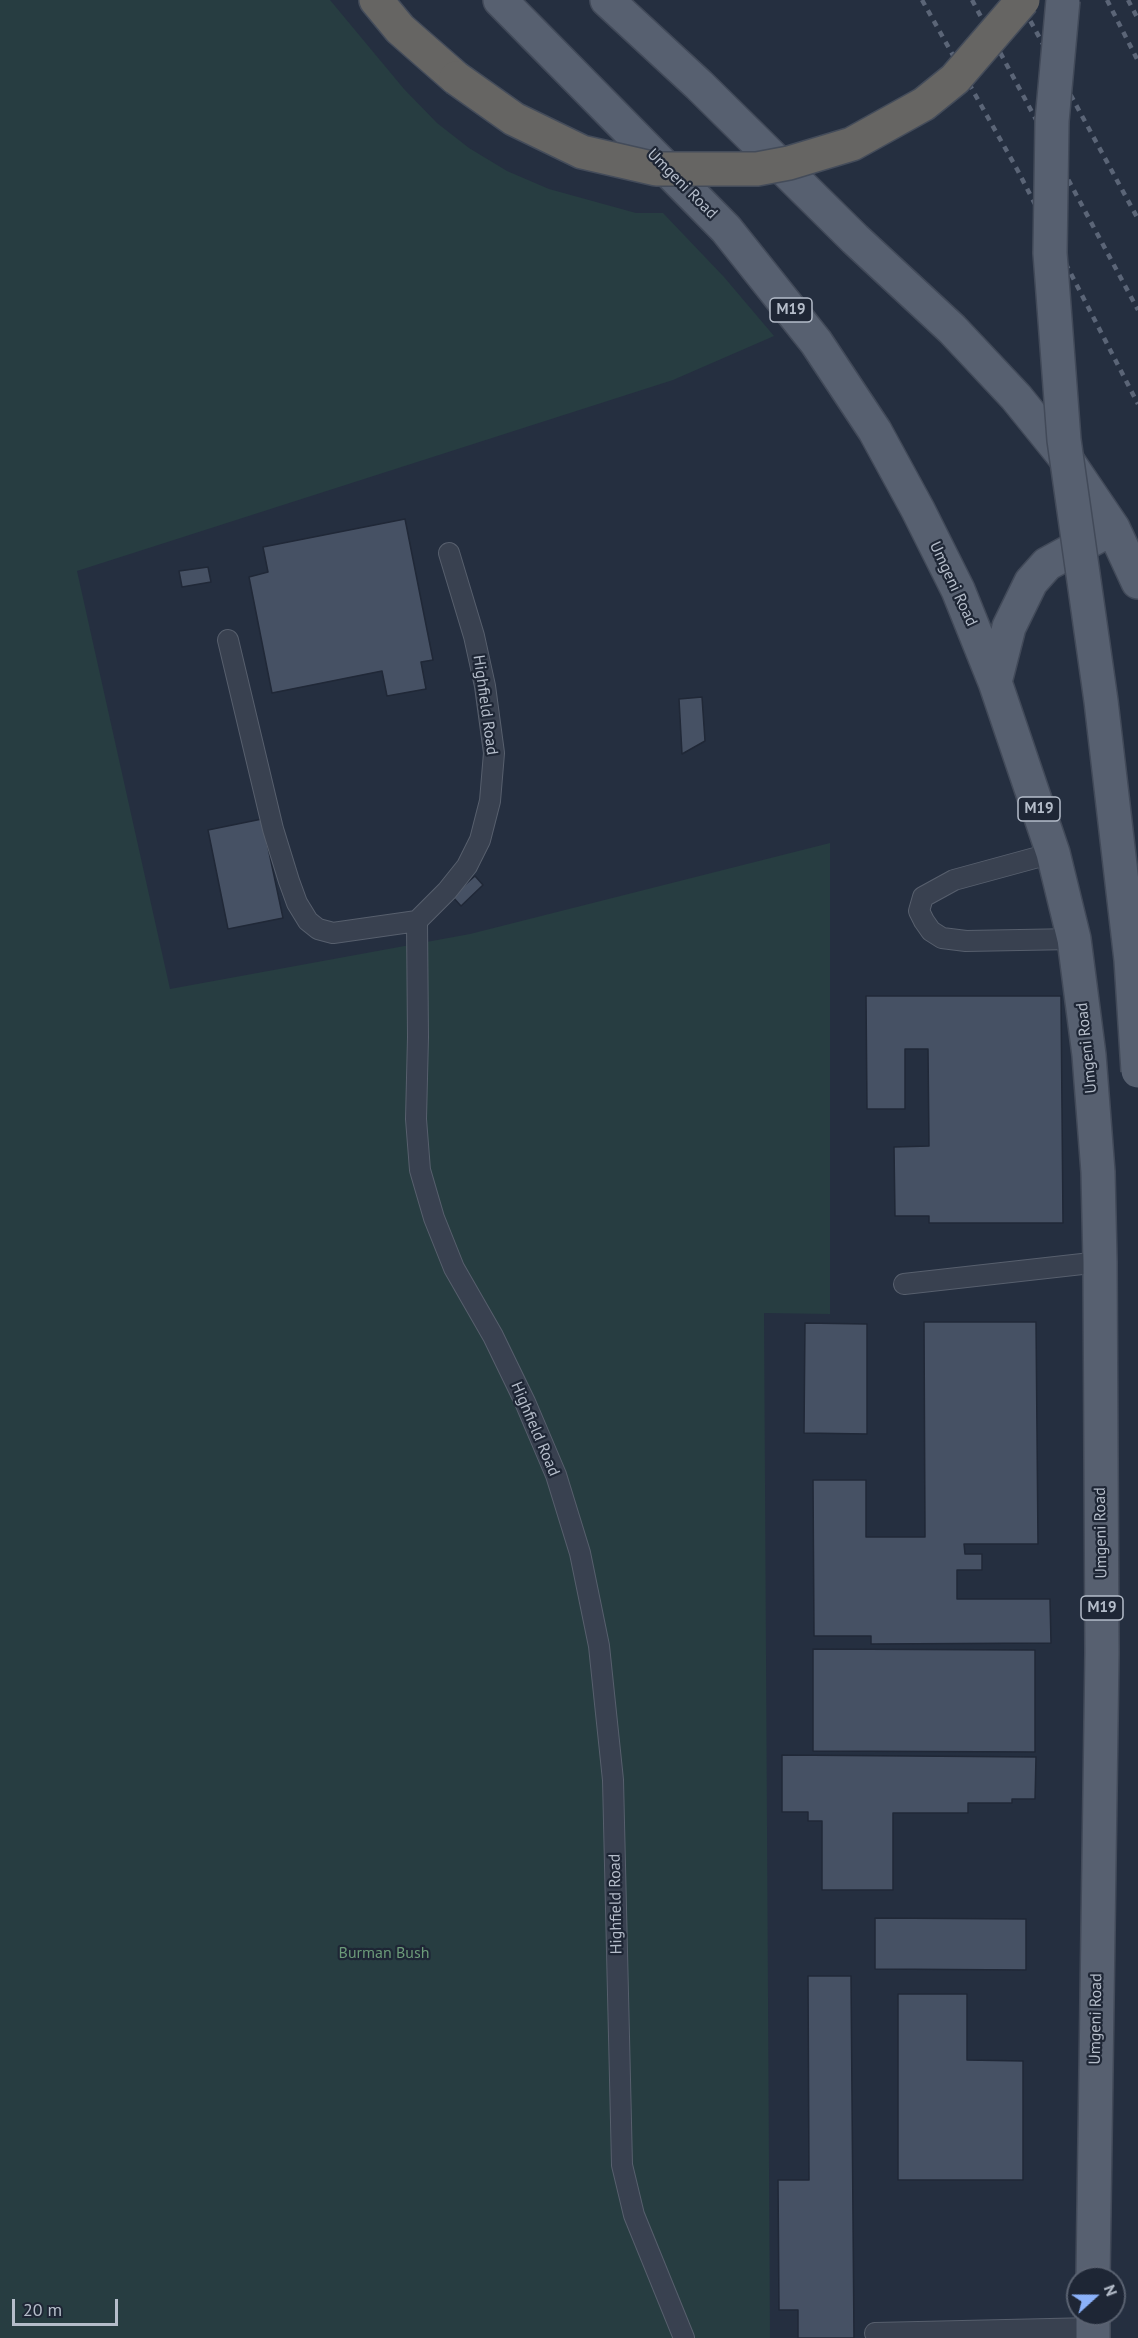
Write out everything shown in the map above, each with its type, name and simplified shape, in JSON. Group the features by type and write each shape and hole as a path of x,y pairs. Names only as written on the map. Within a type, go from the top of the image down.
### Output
{"highway":[{"path":"376,0 400,29 449,73 492,104 538,132 582,152 610,160 656,169 692,171 757,169 789,163 852,144 875,133 924,104 955,79 1023,0"}],"main road":[{"name":"Umgeni Road","path":"500,0 726,229 816,342 875,431 958,590 996,682 1053,853 1074,939 1089,1055 1098,1172 1102,1652 1094,2266"},
{"path":"607,0 699,85 855,239 952,329 1016,397 1067,460 1113,528 1138,582"},
{"path":"1063,0 1052,122 1050,253 1064,440 1101,701 1126,912 1138,1071"},
{"path":"996,682 1009,627 1031,582 1047,564 1113,528"}],"lane":[{"name":"Highfield Road","path":"449,553 474,636 485,686 494,753 490,801 480,840 467,866 447,891 417,921 416,1119 420,1170 434,1218 454,1268 493,1336 525,1402 556,1475 580,1553 599,1646 614,1779 622,2165 634,2215 684,2338"},
{"path":"228,640 273,829 297,903 308,921 318,929 333,933 417,921"},
{"path":"1053,853 954,880 923,897 920,911 931,930 942,938 966,941 1074,939"},
{"path":"904,1284 1100,1262"},
{"path":"875,2333 1093,2327"}],"green space":[{"name":"Burman Bush","path":"0,0 330,0 404,89 437,123 469,148 507,171 549,189 636,213 663,213 724,277 774,336 673,380 77,571 170,989 470,934 830,843 830,1314 764,1313 770,2338 0,2338"}],"building":[{"path":"405,519 433,660 421,662 426,689 387,696 382,671 272,693 249,577 268,572 263,547"},
{"path":"208,567 211,582 182,587 179,571"},
{"path":"702,697 705,741 682,754 679,699"},
{"path":"262,819 283,918 228,929 208,830"},
{"path":"475,876 483,885 461,906 452,896"},
{"path":"866,996 1061,996 1063,1223 929,1223 929,1216 895,1216 894,1147 929,1146 928,1049 905,1049 905,1109 867,1109"},
{"path":"924,1322 1036,1322 1038,1544 964,1544 965,1554 982,1554 982,1570 957,1570 957,1599 1050,1599 1051,1643 871,1644 871,1636 814,1636 813,1480 866,1480 866,1537 925,1537"},
{"path":"805,1323 867,1324 867,1434 804,1433"},
{"path":"813,1649 1035,1650 1035,1752 813,1751"},
{"path":"782,1755 1036,1757 1035,1799 1012,1799 1012,1803 968,1803 968,1813 893,1813 893,1890 822,1890 822,1821 808,1821 808,1812 782,1812"},
{"path":"875,1918 1026,1919 1026,1970 875,1969"},
{"path":"808,1976 851,1976 854,2338 798,2338 798,2310 779,2310 778,2180 809,2180"},
{"path":"898,1994 967,1994 967,2060 1023,2061 1023,2180 898,2180"}],"railway":[{"path":"922,0 1018,171 1138,404"},
{"path":"972,0 1138,310"},
{"path":"1019,0 1138,219"},
{"path":"1107,0 1138,61"},
{"path":"1128,0 1138,19"}]}
